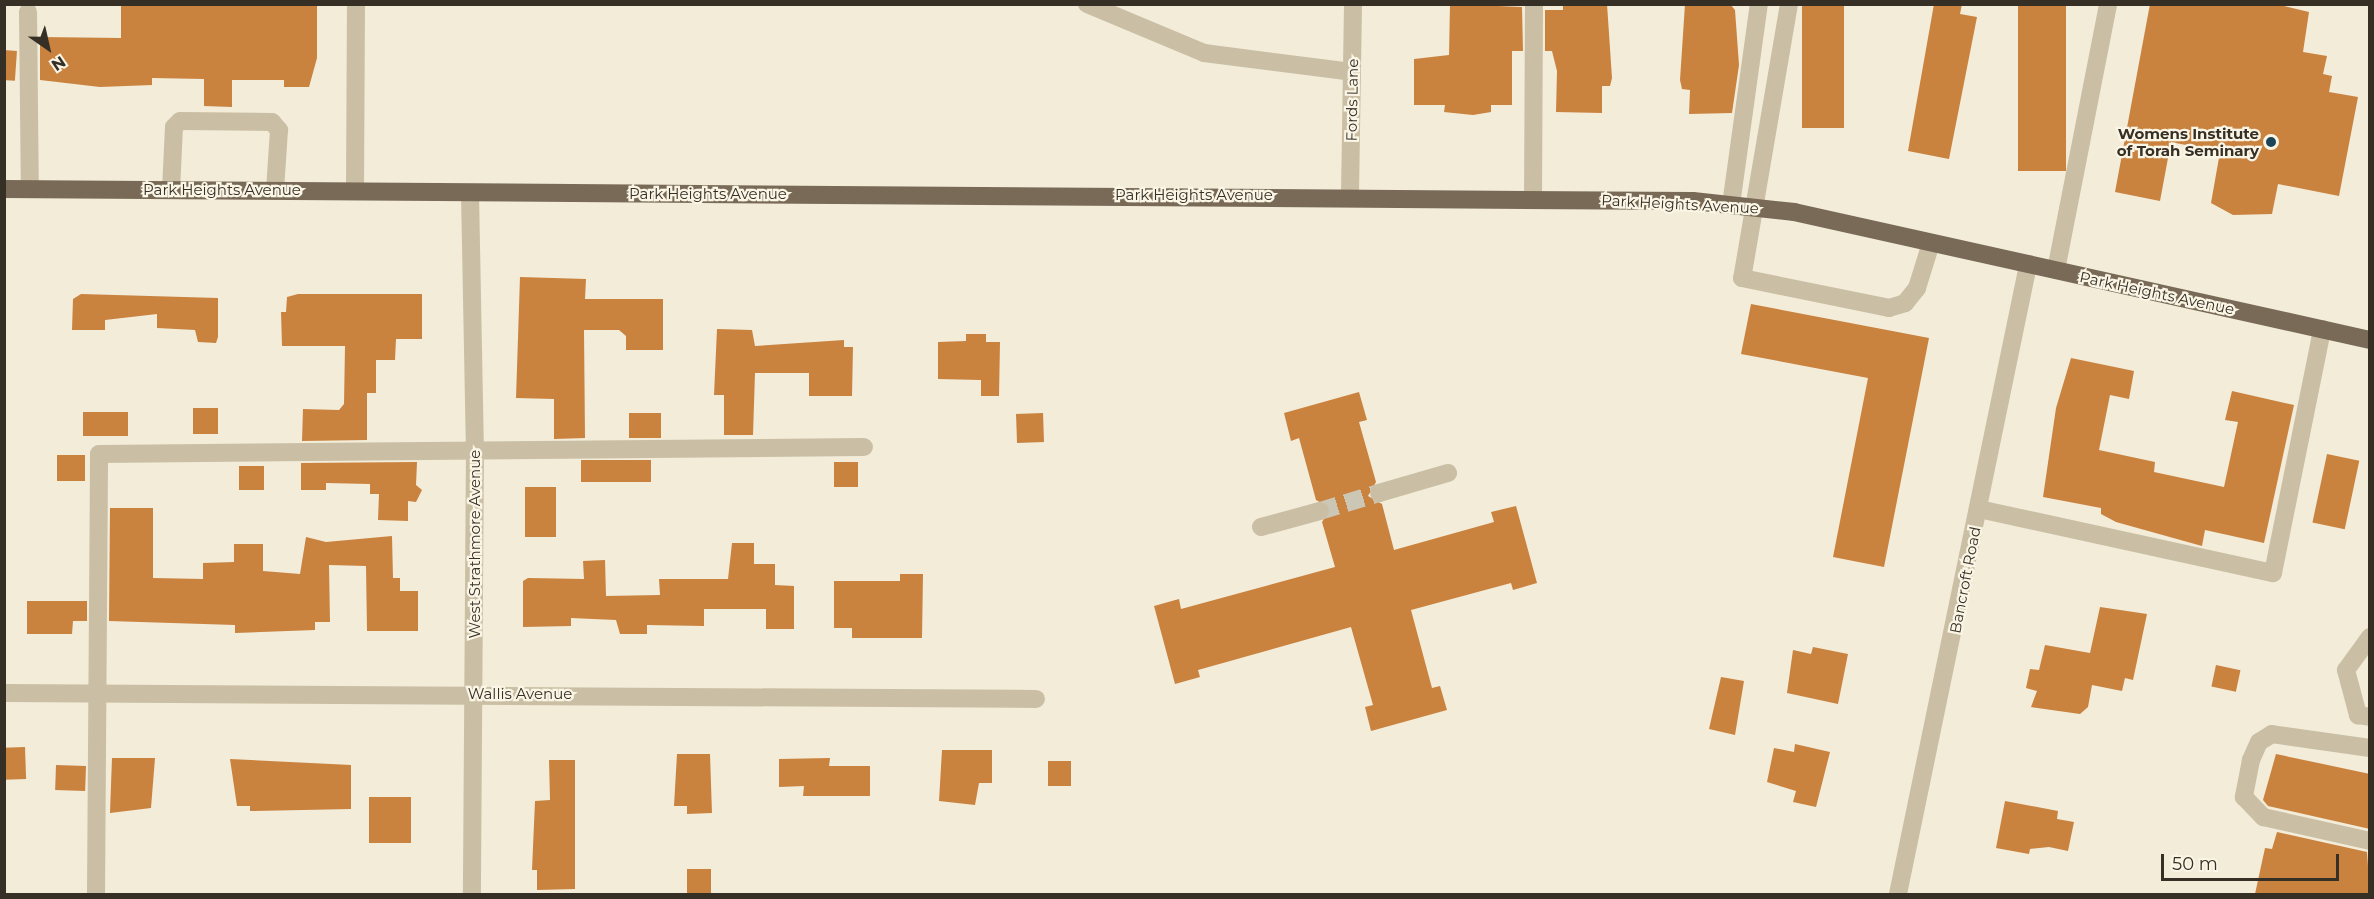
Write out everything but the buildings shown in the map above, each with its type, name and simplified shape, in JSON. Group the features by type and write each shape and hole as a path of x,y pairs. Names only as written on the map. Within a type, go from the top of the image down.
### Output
{"main road":[{"name":"Park Heights Avenue","path":"4,189 470,193 1350,195 1533,198 1731,205 1757,207 1931,243 2370,340"}],"street":[{"path":"355,191 356,4"},
{"path":"1088,4 1204,53 1352,72"},
{"name":"Fords Lane","path":"1350,195 1353,4"},
{"path":"1533,198 1534,4"},
{"path":"1731,205 1759,4"},
{"path":"1789,4 1757,207 1742,278 1889,308 1905,303 1917,288 1931,243"},
{"path":"2056,270 2108,4"},
{"path":"28,12 30,189"},
{"path":"171,190 174,127 180,121 272,122 279,130 275,191"},
{"name":"West Strathmore Avenue","path":"470,193 475,447 472,894"},
{"name":"Bancroft Road","path":"1903,894 2028,265"},
{"path":"1979,509 2273,573 2322,329"},
{"path":"96,894 99,454 475,447 864,447"},
{"path":"1379,493 1448,473"},
{"path":"1261,527 1320,511"},
{"path":"2370,637 2346,670 2358,715 2370,717"},
{"name":"Wallis Avenue","path":"4,693 1036,699"},
{"path":"2370,748 2272,734 2259,742 2251,760 2244,797 2263,817 2370,841"}],"tunnel":[{"path":"1320,511 1379,493"}],"place":[{"name":"Womens Institute of Torah Seminary","path":"2271,142"}]}
